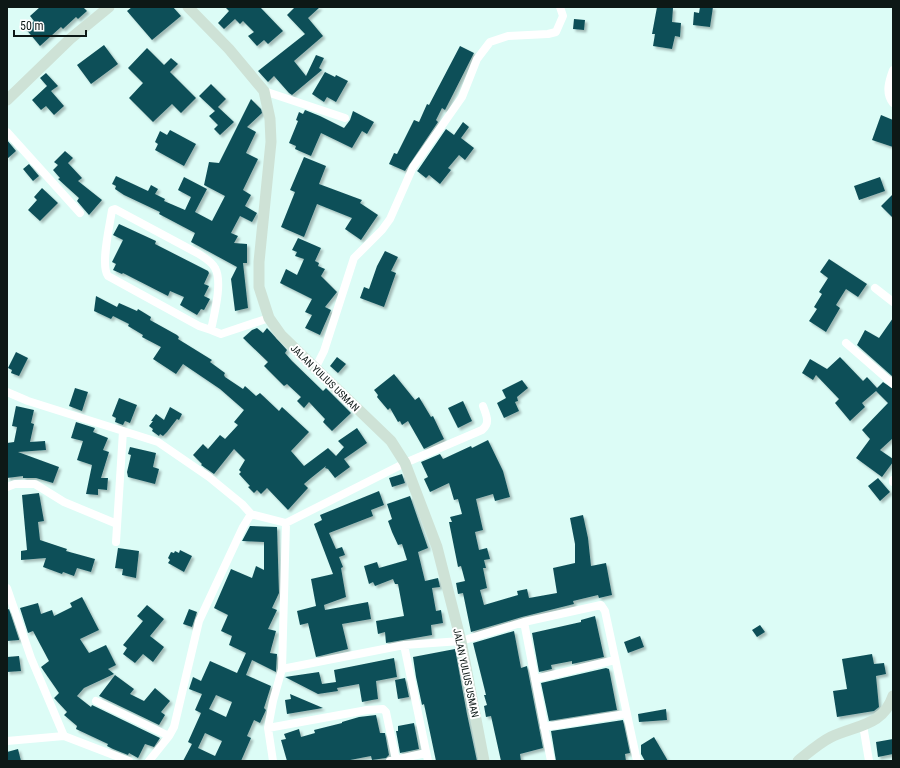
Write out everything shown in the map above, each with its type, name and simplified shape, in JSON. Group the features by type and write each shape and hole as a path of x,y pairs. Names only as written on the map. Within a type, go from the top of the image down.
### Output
{"street":[{"path":"7,100 70,39 109,7"},
{"name":"JALAN YULIUS USMAN","path":"188,7 229,49 264,91 270,119 271,142 259,262 259,287 268,318 281,335 391,441 405,463 428,520 437,547 461,641 484,761"},
{"path":"315,369 324,351 354,258 382,230 390,219 414,167 462,97 477,59 490,42 508,36 548,34 556,32 563,16 560,7"},
{"path":"893,70 888,85 889,98 893,103"},
{"path":"264,91 345,118"},
{"path":"7,132 80,213"},
{"path":"212,330 217,298 218,277 216,269 211,262 199,254 115,209 112,210 106,256 106,272 108,276 199,326 221,334 268,318"},
{"path":"875,288 893,302"},
{"path":"846,343 893,384"},
{"path":"7,392 28,401 158,442 208,477 242,504 251,514 286,523 405,463 458,441 487,426 487,418 483,406"},
{"path":"116,542 123,431"},
{"path":"7,487 20,484 35,484 64,502 117,524"},
{"path":"149,761 169,736 178,714 199,621 243,527 251,514"},
{"path":"273,761 268,728 273,701 282,669 286,523"},
{"path":"7,588 31,658 64,736"},
{"path":"282,669 404,645 461,641 524,622 602,605 615,660 625,714 637,761"},
{"path":"524,622 551,761"},
{"path":"268,728 366,710 383,709 386,712 393,760 427,757 404,645"},
{"path":"535,679 615,660"},
{"path":"798,761 830,738 863,725 883,714 890,704 893,696"},
{"path":"96,701 169,736"},
{"path":"544,728 625,714"},
{"path":"863,725 869,761"},
{"path":"7,741 64,736 129,761"}],"building":[{"path":"40,7 83,7 87,11 78,19 76,17 63,29 61,27 40,46 25,28 34,21 30,16"},
{"path":"132,7 173,7 181,16 152,40 127,11"},
{"path":"225,7 260,7 283,31 268,44 264,40 257,46 248,36 254,32 243,21 240,24 235,19 224,29 218,23 229,11"},
{"path":"295,7 320,7 308,18 323,36 294,61 306,76 316,55 324,58 319,68 322,70 292,95 274,76 268,82 258,71 305,34 287,15"},
{"path":"657,7 673,8 672,22 681,23 680,37 675,36 672,49 653,46 655,34 652,34"},
{"path":"700,7 713,7 710,27 693,25 694,12 699,13"},
{"path":"574,19 585,20 584,30 573,29"},
{"path":"104,45 118,64 91,84 77,65"},
{"path":"460,46 474,53 445,110 442,108 436,120 438,122 405,171 389,164 394,153 397,154 414,120 419,122 427,104 429,105"},
{"path":"147,48 164,65 171,58 178,64 170,72 196,98 181,113 172,104 153,122 129,98 143,83 128,68"},
{"path":"325,72 335,77 336,75 348,81 336,102 327,97 324,102 312,94"},
{"path":"46,73 58,86 51,91 64,106 54,115 46,106 41,110 32,100 47,86 40,78"},
{"path":"211,84 226,99 218,107 234,122 220,135 214,129 218,125 209,116 215,111 199,96"},
{"path":"251,99 261,109 262,113 247,127 256,132 246,153 258,159 243,190 251,195 245,206 257,213 252,222 240,216 231,233 238,236 234,243 247,244 247,263 243,263 248,308 235,311 231,279 237,267 191,242 195,233 159,214 160,212 124,195 115,189 116,186 112,184 116,176 148,191 151,185 158,189 155,194 165,199 164,201 185,210 191,197 178,190 184,177 207,189 195,212 212,221 225,196 204,185 209,162 219,163"},
{"path":"305,110 344,128 350,120 353,111 374,122 367,134 362,131 352,148 321,133 311,156 295,149 296,146 289,143 298,121 296,120 299,112 303,114"},
{"path":"881,115 893,120 893,147 872,140"},
{"path":"463,122 469,127 461,138 474,148 465,160 459,155 448,168 451,170 440,184 429,175 426,178 417,171 446,129 454,135"},
{"path":"170,130 196,144 184,166 155,150 158,144 155,142 160,131 167,135"},
{"path":"7,140 16,151 7,159"},
{"path":"65,151 73,158 68,163 82,178 78,181 102,200 89,215 77,201 79,198 58,179 60,178 53,170 58,165 54,162"},
{"path":"304,157 326,166 319,184 362,200 360,203 378,215 361,240 345,229 352,218 317,204 304,237 281,227 295,192 290,190"},
{"path":"29,164 39,176 33,181 23,169"},
{"path":"880,177 885,191 859,200 854,186"},
{"path":"42,188 58,203 40,221 28,210 37,200 34,197"},
{"path":"893,194 893,218 881,206"},
{"path":"119,224 156,241 155,244 208,271 209,273 204,284 209,286 204,296 210,299 204,310 201,309 197,315 180,305 184,297 170,291 168,296 123,273 122,274 113,270 116,264 112,262 123,240 113,235"},
{"path":"298,238 321,248 315,261 319,263 318,266 325,269 321,276 337,292 325,307 331,310 320,335 305,328 312,315 305,312 312,299 280,283 286,269 297,275 304,259 295,256 297,252 292,250"},
{"path":"385,251 398,257 391,271 396,273 384,307 360,298 364,287 369,289 377,266"},
{"path":"829,259 867,284 858,297 846,289 836,305 840,308 826,332 809,321 817,309 814,307 822,294 819,292 828,278 820,272"},
{"path":"96,296 117,307 119,303 137,311 138,309 151,317 150,320 177,335 179,337 178,339 212,360 210,362 225,373 225,377 243,389 245,386 256,396 260,393 279,411 282,407 309,432 291,451 304,466 328,448 336,456 344,447 338,441 357,428 367,443 344,459 350,467 335,478 328,469 325,468 326,466 311,478 304,484 308,488 288,510 267,488 261,494 257,490 254,493 248,487 250,486 239,474 241,472 239,470 245,460 234,449 214,474 201,465 202,464 193,455 203,444 208,449 220,435 225,439 238,425 234,422 244,410 220,389 183,364 176,374 153,359 161,347 142,337 143,335 128,326 129,324 113,316 111,319 94,311"},
{"path":"893,318 893,377 857,345 865,330 879,338"},
{"path":"257,328 263,333 267,328 287,350 285,353 292,361 323,391 326,388 351,413 332,431 323,422 325,419 309,402 304,408 297,401 301,397 287,384 284,386 264,366 268,362 243,338 252,330"},
{"path":"16,352 28,358 19,376 11,373 12,370 8,368"},
{"path":"337,357 346,364 338,373 330,366"},
{"path":"840,357 863,381 867,377 877,388 883,382 893,389 893,438 880,450 893,459 893,462 882,477 856,458 870,439 862,430 888,403 876,391 862,403 865,407 850,421 835,403 839,399 816,375 813,380 802,373 810,359 827,369"},
{"path":"394,374 415,400 419,397 431,417 433,416 444,439 424,449 408,421 402,425 400,421 398,422 390,408 388,410 377,397 378,395 374,390"},
{"path":"522,380 528,388 517,397 518,401 515,402 519,411 504,418 497,403 506,398 502,390"},
{"path":"75,388 88,392 82,411 69,406"},
{"path":"119,398 137,405 130,423 125,421 123,425 115,422 116,418 112,416"},
{"path":"463,401 472,421 458,428 448,408"},
{"path":"16,406 34,410 31,423 34,424 30,442 45,441 46,450 18,452 59,467 53,483 36,478 23,478 23,476 7,478 7,443 14,442 17,427 12,426"},
{"path":"170,407 182,414 179,420 177,419 163,436 160,434 159,436 152,431 153,429 149,426 156,414 164,420"},
{"path":"76,422 95,428 93,432 108,438 103,450 109,452 101,478 108,478 107,490 98,489 98,495 86,494 92,465 77,460 83,441 71,438"},
{"path":"488,440 503,471 510,497 495,501 493,494 476,499 483,530 475,532 479,550 487,548 490,559 484,560 486,568 483,568 487,588 480,590 484,605 518,595 517,591 527,589 529,598 557,593 553,568 575,563 575,544 570,518 583,515 588,538 591,566 606,563 612,595 599,598 598,595 573,601 574,604 471,632 463,593 458,594 456,583 465,581 461,566 458,567 449,522 452,522 450,517 462,514 458,499 454,500 449,483 430,492 424,479 428,477 421,462 440,454 443,459"},
{"path":"130,447 156,453 153,467 159,469 155,484 128,477 127,472 131,455 128,454"},
{"path":"402,474 405,483 392,487 389,478"},
{"path":"878,478 890,492 880,501 868,486"},
{"path":"379,491 384,505 371,510 373,516 329,533 336,549 342,547 345,555 339,557 343,567 341,568 346,597 324,605 325,610 368,602 371,619 342,624 348,649 316,657 308,623 300,625 297,611 316,606 311,579 333,574 314,524 322,520 320,515"},
{"path":"39,493 44,521 38,522 40,540 67,549 66,551 95,559 91,572 77,568 74,576 63,572 62,574 43,567 46,558 21,560 21,551 27,550 22,495"},
{"path":"410,496 428,548 418,552 425,581 438,578 440,587 432,588 436,611 441,610 443,623 431,625 432,635 386,643 385,632 378,634 376,621 404,616 398,584 395,584 393,579 375,586 373,582 369,584 364,566 377,562 379,568 407,560 402,544 398,545 388,521 392,519 387,504"},
{"path":"250,526 277,527 279,593 272,608 277,610 268,629 276,631 270,653 277,654 276,672 252,660 246,675 271,686 264,708 266,710 260,723 254,720 247,736 251,738 241,761 183,761 192,744 188,742 201,713 195,710 202,694 189,689 193,677 201,681 210,661 237,673 246,653 229,645 232,636 221,631 228,615 214,608 231,569 252,578 256,566 264,570 264,542 242,541","holes":["216,695 232,702 226,717 209,709","205,733 222,741 215,756 198,748"]},
{"path":"118,548 139,551 136,578 122,575 123,569 115,568"},
{"path":"180,550 192,556 184,572 168,563 170,560 168,558 171,552 174,553 175,551 179,553"},
{"path":"82,597 99,630 80,639 89,653 106,645 116,665 108,669 114,674 84,688 77,696 91,707 92,705 160,738 154,747 145,744 138,758 129,753 128,755 113,749 107,746 108,744 76,729 77,726 64,715 67,712 54,698 59,693 41,667 49,661 33,631 28,633 20,608 38,603 41,614 52,610 54,616 72,607 70,603"},
{"path":"147,605 164,619 150,636 164,647 153,662 143,654 135,663 123,654 127,648 123,645 143,621 137,616"},
{"path":"9,609 19,640 7,641 7,610"},
{"path":"189,609 197,612 192,627 183,624"},
{"path":"595,616 604,657 572,664 572,661 551,665 552,669 539,672 532,633 581,622 581,620"},
{"path":"760,625 765,632 757,637 752,630"},
{"path":"514,631 521,668 527,666 543,748 520,754 521,761 501,761 491,716 486,717 484,706 487,705 484,695 486,695 473,643"},
{"path":"640,636 644,647 628,653 624,642"},
{"path":"455,649 477,761 436,761 424,704 422,705 416,677 413,657"},
{"path":"872,654 874,664 884,663 886,674 876,676 879,707 874,711 837,717 833,691 847,689 842,659"},
{"path":"19,656 21,671 7,672 7,657"},
{"path":"394,658 397,677 376,681 378,699 362,702 359,684 337,688 338,691 318,694 285,677 319,672 322,684 336,682 334,670"},
{"path":"606,668 609,669 617,710 549,721 541,683"},
{"path":"115,675 134,689 130,694 144,701 155,688 170,701 161,712 165,715 159,725 99,696"},
{"path":"405,678 409,697 398,699 395,680"},
{"path":"290,694 323,708 287,714 285,700 291,699"},
{"path":"666,709 667,720 639,722 638,714"},
{"path":"376,715 380,733 385,733 389,755 386,758 372,760 371,756 345,761 287,761 281,740 286,739 284,734 299,729 301,737 315,733 314,730 359,717"},
{"path":"623,720 630,753 625,754 626,761 556,761 551,731"},
{"path":"414,723 419,749 400,753 396,731 398,731 398,726"},
{"path":"654,737 668,761 645,761 641,754 641,745"},
{"path":"893,739 893,754 878,757 876,742"},
{"path":"18,749 21,761 7,761 7,752"}]}
